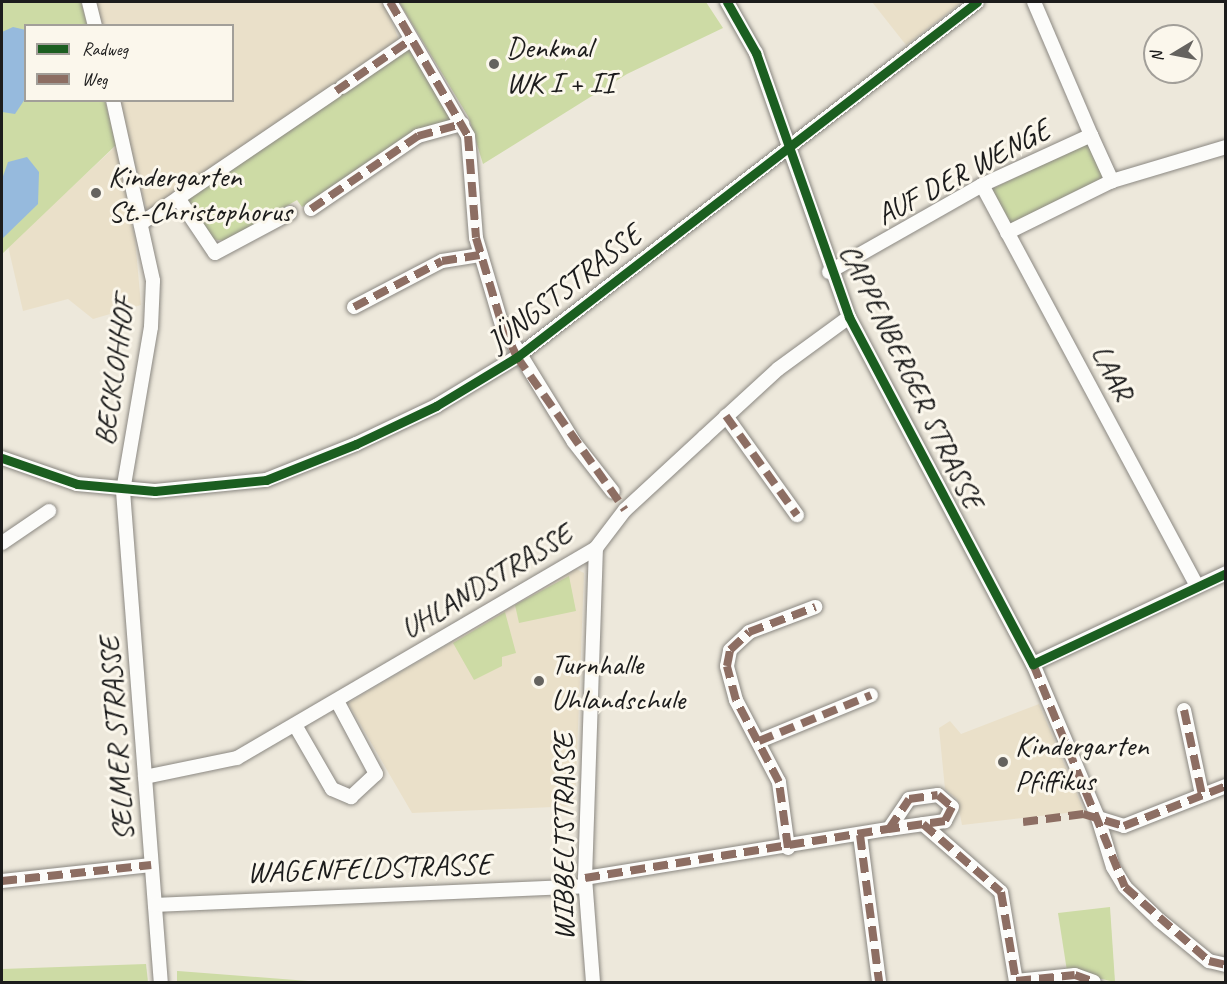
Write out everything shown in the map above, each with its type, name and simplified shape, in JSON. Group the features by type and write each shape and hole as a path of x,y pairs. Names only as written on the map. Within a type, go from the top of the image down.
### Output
{"street":[{"path":"89,2 94,24"},
{"path":"390,2 409,40 462,124 474,158 480,255 518,357 614,492"},
{"name":"CAPPENBERGER STRASSE","path":"727,2 756,53 830,272 849,317 1033,664 1125,887 1209,962 1226,965"},
{"name":"JÜNGSTSTRASSE","path":"2,458 68,481 123,491 204,488 276,477 436,406 518,357 977,2"},
{"name":"AUF DER WENGE","path":"1034,2 1112,181"},
{"path":"143,222 409,40"},
{"name":"BECKLOHHOF","path":"113,102 143,222 153,281 151,327 123,491"},
{"path":"311,209 418,136 462,124"},
{"name":"AUF DER WENGE","path":"830,272 982,186 1090,135"},
{"path":"1007,233 1112,181 1226,147"},
{"name":"LAAR","path":"982,186 1196,584"},
{"path":"178,198 215,253 290,213"},
{"path":"354,307 442,261 480,255"},
{"name":"UHLANDSTRASSE","path":"145,777 214,767 337,701 596,548 625,510 726,416 849,317"},
{"path":"726,416 797,515"},
{"name":"SELMER STRASSE","path":"123,491 161,982"},
{"path":"2,543 49,511"},
{"name":"WIBBELTSTRASSE","path":"593,982 585,882 596,548"},
{"path":"1033,664 1196,584 1226,573"},
{"path":"788,848 779,782 728,680 730,650 749,632 815,607"},
{"path":"759,741 872,695"},
{"path":"295,725 332,789 351,797 376,774 337,701"},
{"path":"1184,710 1202,795"},
{"path":"1098,818 1124,826 1226,786"},
{"name":"WAGENFELDSTRASSE","path":"155,905 585,882 950,819 949,801 938,795 909,799 889,829"},
{"path":"923,824 1002,892 1016,982 1075,975 1094,982"},
{"path":"860,835 879,982"},
{"path":"2,881 151,866"}],"shaded area":[{"path":"93,2 384,2 399,40 147,211 119,102 234,102 234,24 100,24"},
{"path":"872,2 962,2 906,45"},
{"name":"Kindergarten St.-Christophorus","path":"116,146 135,239 141,305 93,319 68,299 23,311 8,246"},
{"path":"576,569 584,573 575,806 412,813 348,703"},
{"name":"Kindergarten Pfiffikus","path":"1039,704 1084,811 962,825 957,799 945,789 939,728 950,721 961,734"}],"green space":[{"path":"2,2 81,2 87,24 24,24 24,102 105,102 116,145 2,254"},
{"path":"399,2 706,2 723,28 627,74 483,164 469,118"},
{"path":"409,41 455,122 417,132 302,207 297,200 226,241 211,239 178,198"},
{"path":"1087,143 1103,178 1010,225 992,189"},
{"path":"569,576 576,611 519,623 515,605"},
{"path":"505,612 516,653 502,657 502,666 474,680 453,643"},
{"path":"1110,907 1115,982 1067,971 1058,913"},
{"path":"146,964 148,982 2,981 2,969"},
{"path":"178,971 321,982 177,982"}],"water":[{"path":"13,27 24,30 24,100 15,114 2,112 2,32"},
{"path":"27,157 39,172 38,204 2,239 2,179 8,162"}],"marked path":[{"path":"390,2 468,136 476,238 502,325 517,357 625,510"},
{"path":"336,91 409,41"},
{"path":"311,209 418,136 462,124"},
{"path":"354,307 442,261 480,255"},
{"path":"726,416 797,515"},
{"path":"788,848 779,782 736,700 727,666 730,650 749,632 815,607"},
{"path":"1033,664 1125,887 1209,961 1226,965"},
{"path":"759,741 871,695"},
{"path":"1184,710 1202,795"},
{"path":"1023,822 1083,814 1124,826 1226,786"},
{"path":"585,878 889,829 909,799 938,795 952,807 945,821 889,829"},
{"path":"923,824 1001,892 1016,982"},
{"path":"860,835 879,982"},
{"path":"2,881 151,865"},
{"path":"1016,981 1075,975 1094,982"}],"cycle path":[{"path":"727,2 756,53 849,317 1033,664 1226,573"},
{"path":"2,458 77,484 155,491 266,480 356,444 436,406 517,357 977,2"}],"place":[{"name":"Denkmal WK I + II","path":"494,64"},
{"name":"Kindergarten St.-Christophorus","path":"96,193"},
{"name":"Turnhalle Uhlandschule","path":"539,681"},
{"name":"Kindergarten Pfiffikus","path":"1003,762"}]}
